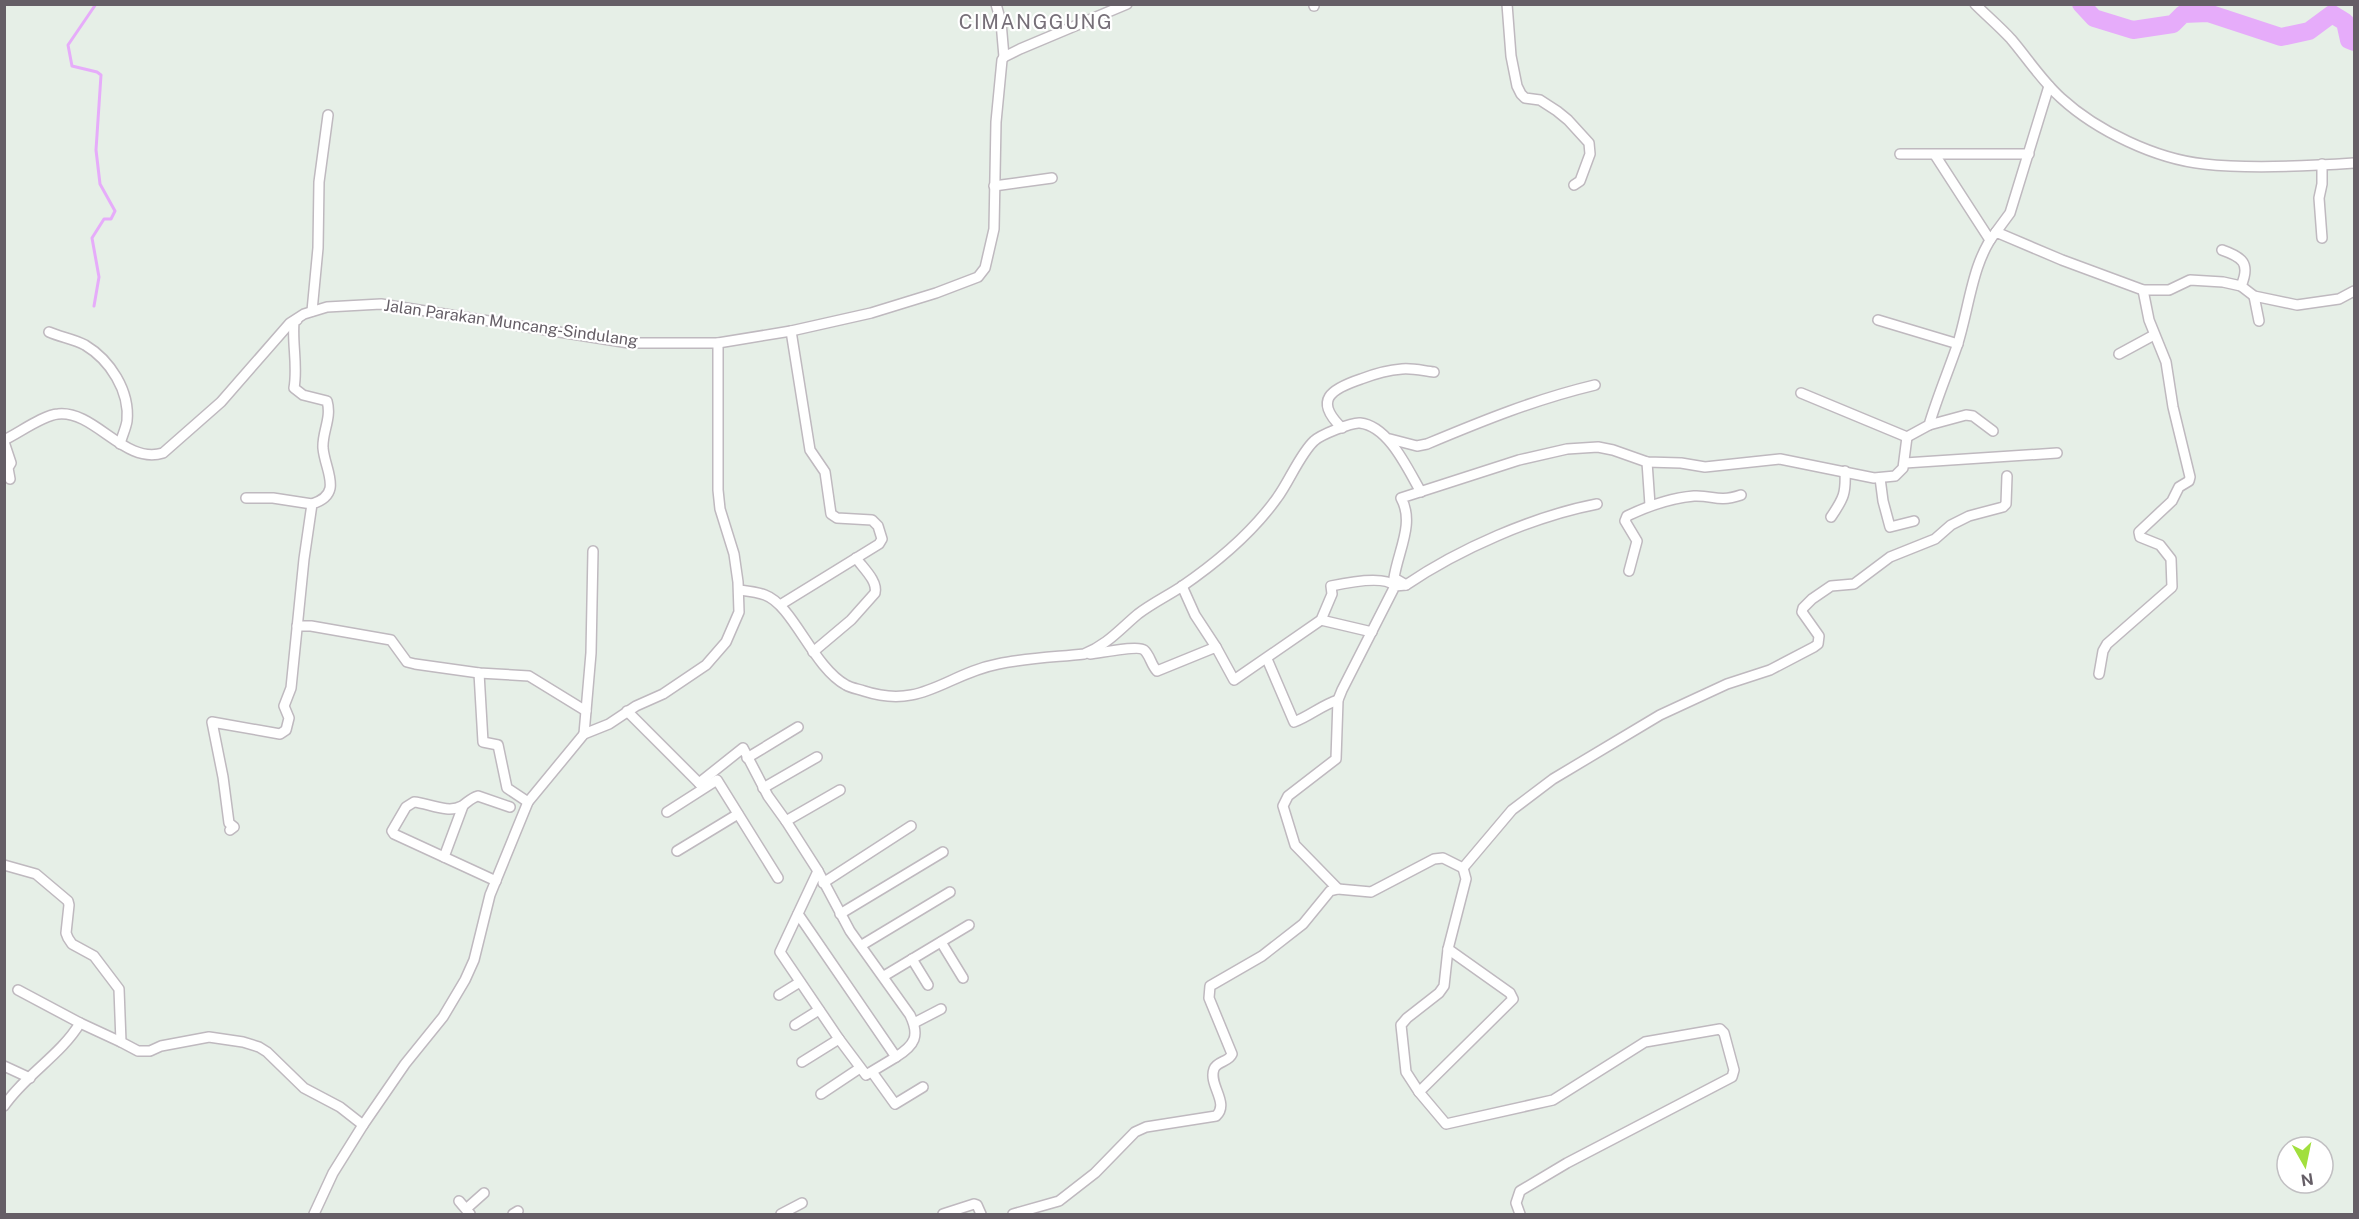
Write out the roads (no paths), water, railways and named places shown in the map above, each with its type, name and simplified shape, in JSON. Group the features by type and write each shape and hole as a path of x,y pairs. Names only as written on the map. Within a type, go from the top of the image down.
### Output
{"street":[{"name":"Jalan Parakan Muncang-Sindulang","path":"4,441 51,415 60,413 81,419 120,444 150,456 163,453 171,449 221,402 290,323 308,313 342,305 381,304 629,343 718,343 791,331 871,313 978,277 985,268 994,229 996,122 1001,64 1004,57 1001,22 996,4"},
{"path":"1004,57 1128,4"},
{"path":"1507,4 1511,56 1517,86 1521,94 1525,98 1540,100 1557,111 1589,143 1590,154 1580,181 1574,185"},
{"path":"1975,4 2012,40 2049,86 2075,110 2133,144 2183,160 2205,164 2355,163"},
{"path":"1929,425 1942,382 1958,344 1981,257 2010,213 2049,86"},
{"path":"246,498 273,498 312,504 324,500 332,481 323,447 330,411 327,401 303,395 294,388 296,377 294,322 308,313 319,237 319,182 328,115"},
{"path":"1900,154 2029,154"},
{"path":"1942,154 1993,236 2143,290 2169,290 2190,280 2223,282 2242,284 2254,296 2297,305 2339,299 2355,291"},
{"path":"2322,164 2319,198 2322,238"},
{"path":"994,186 1052,178"},
{"path":"2222,250 2239,256 2246,269 2242,284"},
{"path":"2099,674 2103,651 2107,644 2172,586 2171,560 2160,545 2140,537 2139,532 2172,501 2179,487 2189,481 2190,477 2173,407 2165,357 2154,335 2143,290"},
{"path":"2254,296 2259,321"},
{"path":"1878,320 1958,344"},
{"path":"780,604 879,544 882,536 878,526 872,520 837,518 831,514 825,472 810,450 791,331"},
{"path":"49,332 84,345 116,374 127,412 127,422 120,444"},
{"path":"2119,354 2154,335"},
{"path":"314,1215 333,1173 363,1125 405,1064 443,1017 465,980 474,960 495,880 528,802 584,734 609,724 627,711 663,694 706,665 726,642 739,612 739,590 734,554 722,519 718,490 718,343"},
{"path":"1342,428 1331,418 1327,403 1328,398 1337,388 1395,369 1434,372"},
{"path":"1084,654 1112,639 1139,613 1182,586 1229,550 1277,498 1315,440 1360,423 1368,425 1389,439 1417,446 1533,402 1595,385"},
{"path":"1801,393 1907,436 1929,425 1966,415 1973,416 1993,431"},
{"path":"1406,585 1394,578 1406,534 1405,506 1401,498 1519,459 1567,448 1598,447 1647,462 1681,463 1705,467 1780,459 1880,478 1895,476 1905,463 1907,436"},
{"path":"1389,439 1421,492"},
{"path":"4,441 11,463 8,468 10,479"},
{"path":"1905,463 2057,453"},
{"path":"1647,462 1650,505"},
{"path":"1831,517 1844,498 1845,471"},
{"path":"1463,868 1512,810 1553,779 1660,715 1727,684 1770,670 1814,647 1818,644 1820,636 1802,612 1812,599 1831,586 1854,584 1890,557 1935,539 1951,525 1969,516 2003,507 2006,504 2007,476"},
{"path":"1880,478 1890,527 1914,521"},
{"path":"1629,571 1637,541 1625,519 1650,505 1694,496 1724,500 1741,495"},
{"path":"230,830 234,827 229,823 212,722 280,734 286,730 289,718 284,706 291,688 312,504"},
{"path":"1182,586 1195,615 1234,680 1321,620 1332,594 1330,586 1375,580 1389,581 1395,586 1406,585 1429,569 1479,543 1573,509 1597,504"},
{"path":"584,734 591,652 593,551"},
{"path":"813,652 851,620 875,593 876,588 873,581 856,558"},
{"path":"1338,889 1295,845 1283,810 1288,796 1336,759 1338,700 1395,586"},
{"path":"739,590 766,595 780,604 827,669 847,686 880,696 899,698 943,686 975,670 999,663 1111,652 1137,646 1142,648 1157,670 1216,647"},
{"path":"1321,620 1372,632"},
{"path":"297,626 332,629 391,640 407,662 479,673 530,676 586,711"},
{"path":"1267,659 1294,722 1338,700"},
{"path":"479,673 483,742 498,744 507,788 528,802"},
{"path":"627,711 701,785"},
{"path":"747,758 798,727"},
{"path":"667,812 743,748 763,788 818,871 840,914 914,1023 915,1036 912,1045 897,1057 866,1075 780,952 818,871"},
{"path":"763,788 817,758"},
{"path":"701,785 717,780 778,878"},
{"path":"786,820 840,790"},
{"path":"444,857 462,806 467,800 478,796 510,807"},
{"path":"462,806 443,808 411,802 392,831 394,834 495,880"},
{"path":"677,851 738,814"},
{"path":"823,883 911,826"},
{"path":"840,914 944,852"},
{"path":"1013,1215 1059,1201 1095,1173 1135,1132 1219,1114 1221,1105 1215,1085 1214,1070 1216,1066 1229,1060 1232,1054 1209,998 1210,986 1262,956 1303,924 1330,891 1338,889 1371,892 1434,859 1443,858 1463,868 1466,879 1448,949 1446,980 1443,989 1402,1024 1402,1041 1406,1072 1445,1124 1558,1098 1645,1042 1707,1030 1722,1030 1734,1070 1732,1077 1567,1162 1528,1186 1518,1193 1516,1199 1520,1215"},
{"path":"4,865 36,874 68,901 66,933 68,938 72,944 94,956 119,989 121,1042"},
{"path":"862,945 950,892"},
{"path":"798,914 897,1057"},
{"path":"884,976 969,925"},
{"path":"941,942 963,978"},
{"path":"1419,1092 1513,1000 1510,993 1448,949"},
{"path":"912,959 928,985"},
{"path":"779,995 800,982"},
{"path":"18,990 138,1051 150,1051 161,1046 209,1037 259,1047 304,1088 340,1107 363,1125"},
{"path":"914,1023 941,1009"},
{"path":"795,1025 819,1010"},
{"path":"4,1106 72,1037 80,1023"},
{"path":"802,1062 839,1039"},
{"path":"4,1066 30,1078"},
{"path":"821,1094 861,1068"},
{"path":"872,1072 895,1104 923,1087"},
{"path":"459,1201 468,1212 484,1193"},
{"path":"782,1214 802,1203"},
{"path":"943,1215 974,1204 977,1205 981,1215"}],"waterway":[{"path":"94,306 99,277 92,238 104,219 111,219 115,211 100,184 96,150 101,75 72,66 68,45 96,4"},
{"path":"2081,4 2094,18 2133,30 2173,24 2183,14 2208,13 2281,37 2309,31 2332,14 2345,22 2349,40 2354,42"}],"district":[{"name":"CIMANGGUNG","path":"1036,22"}]}
